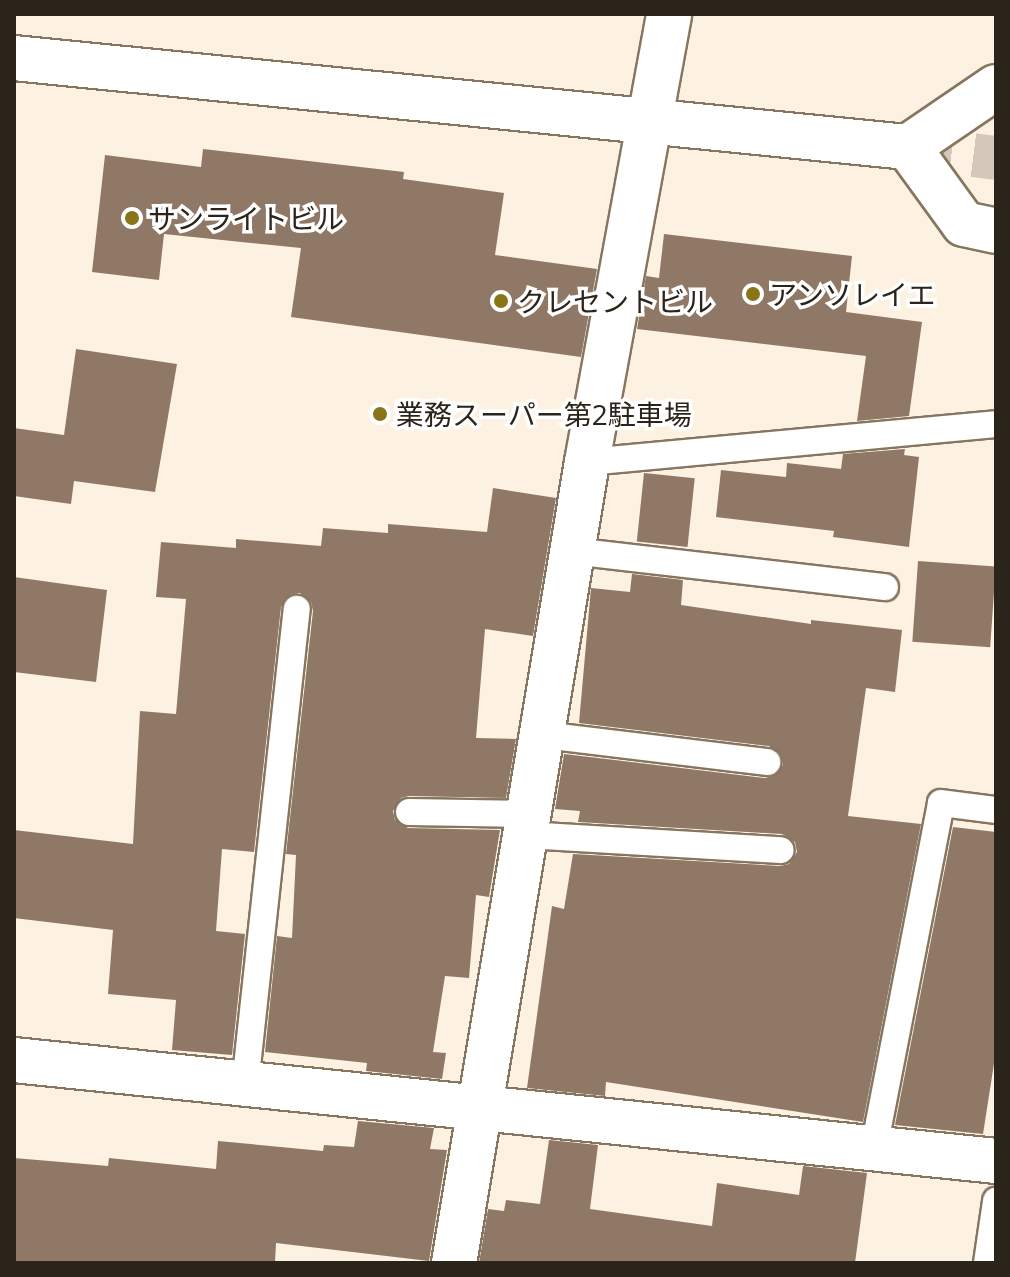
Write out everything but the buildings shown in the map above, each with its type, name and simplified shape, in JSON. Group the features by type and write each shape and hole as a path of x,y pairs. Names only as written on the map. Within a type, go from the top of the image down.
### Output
{"street":[{"path":"454,1263 587,462 652,121 669,14"},
{"path":"14,58 908,147 996,87"},
{"path":"908,147 964,224 996,231"},
{"path":"14,1060 996,1161"}],"lane":[{"path":"587,462 996,424"},
{"path":"572,551 885,587"},
{"path":"245,1085 297,609"},
{"path":"543,735 767,762"},
{"path":"874,1148 941,803 996,810"},
{"path":"409,812 781,850"},
{"path":"987,1263 996,1201"}],"tunnel":[{"path":"908,147 996,158"}],"place":[{"name":"サンライトビル","path":"132,218"},
{"name":"アンソレイエ","path":"753,294"},
{"name":"クレセントビル","path":"501,301"},
{"name":"業務スーパー第2駐車場","path":"380,414"}]}
